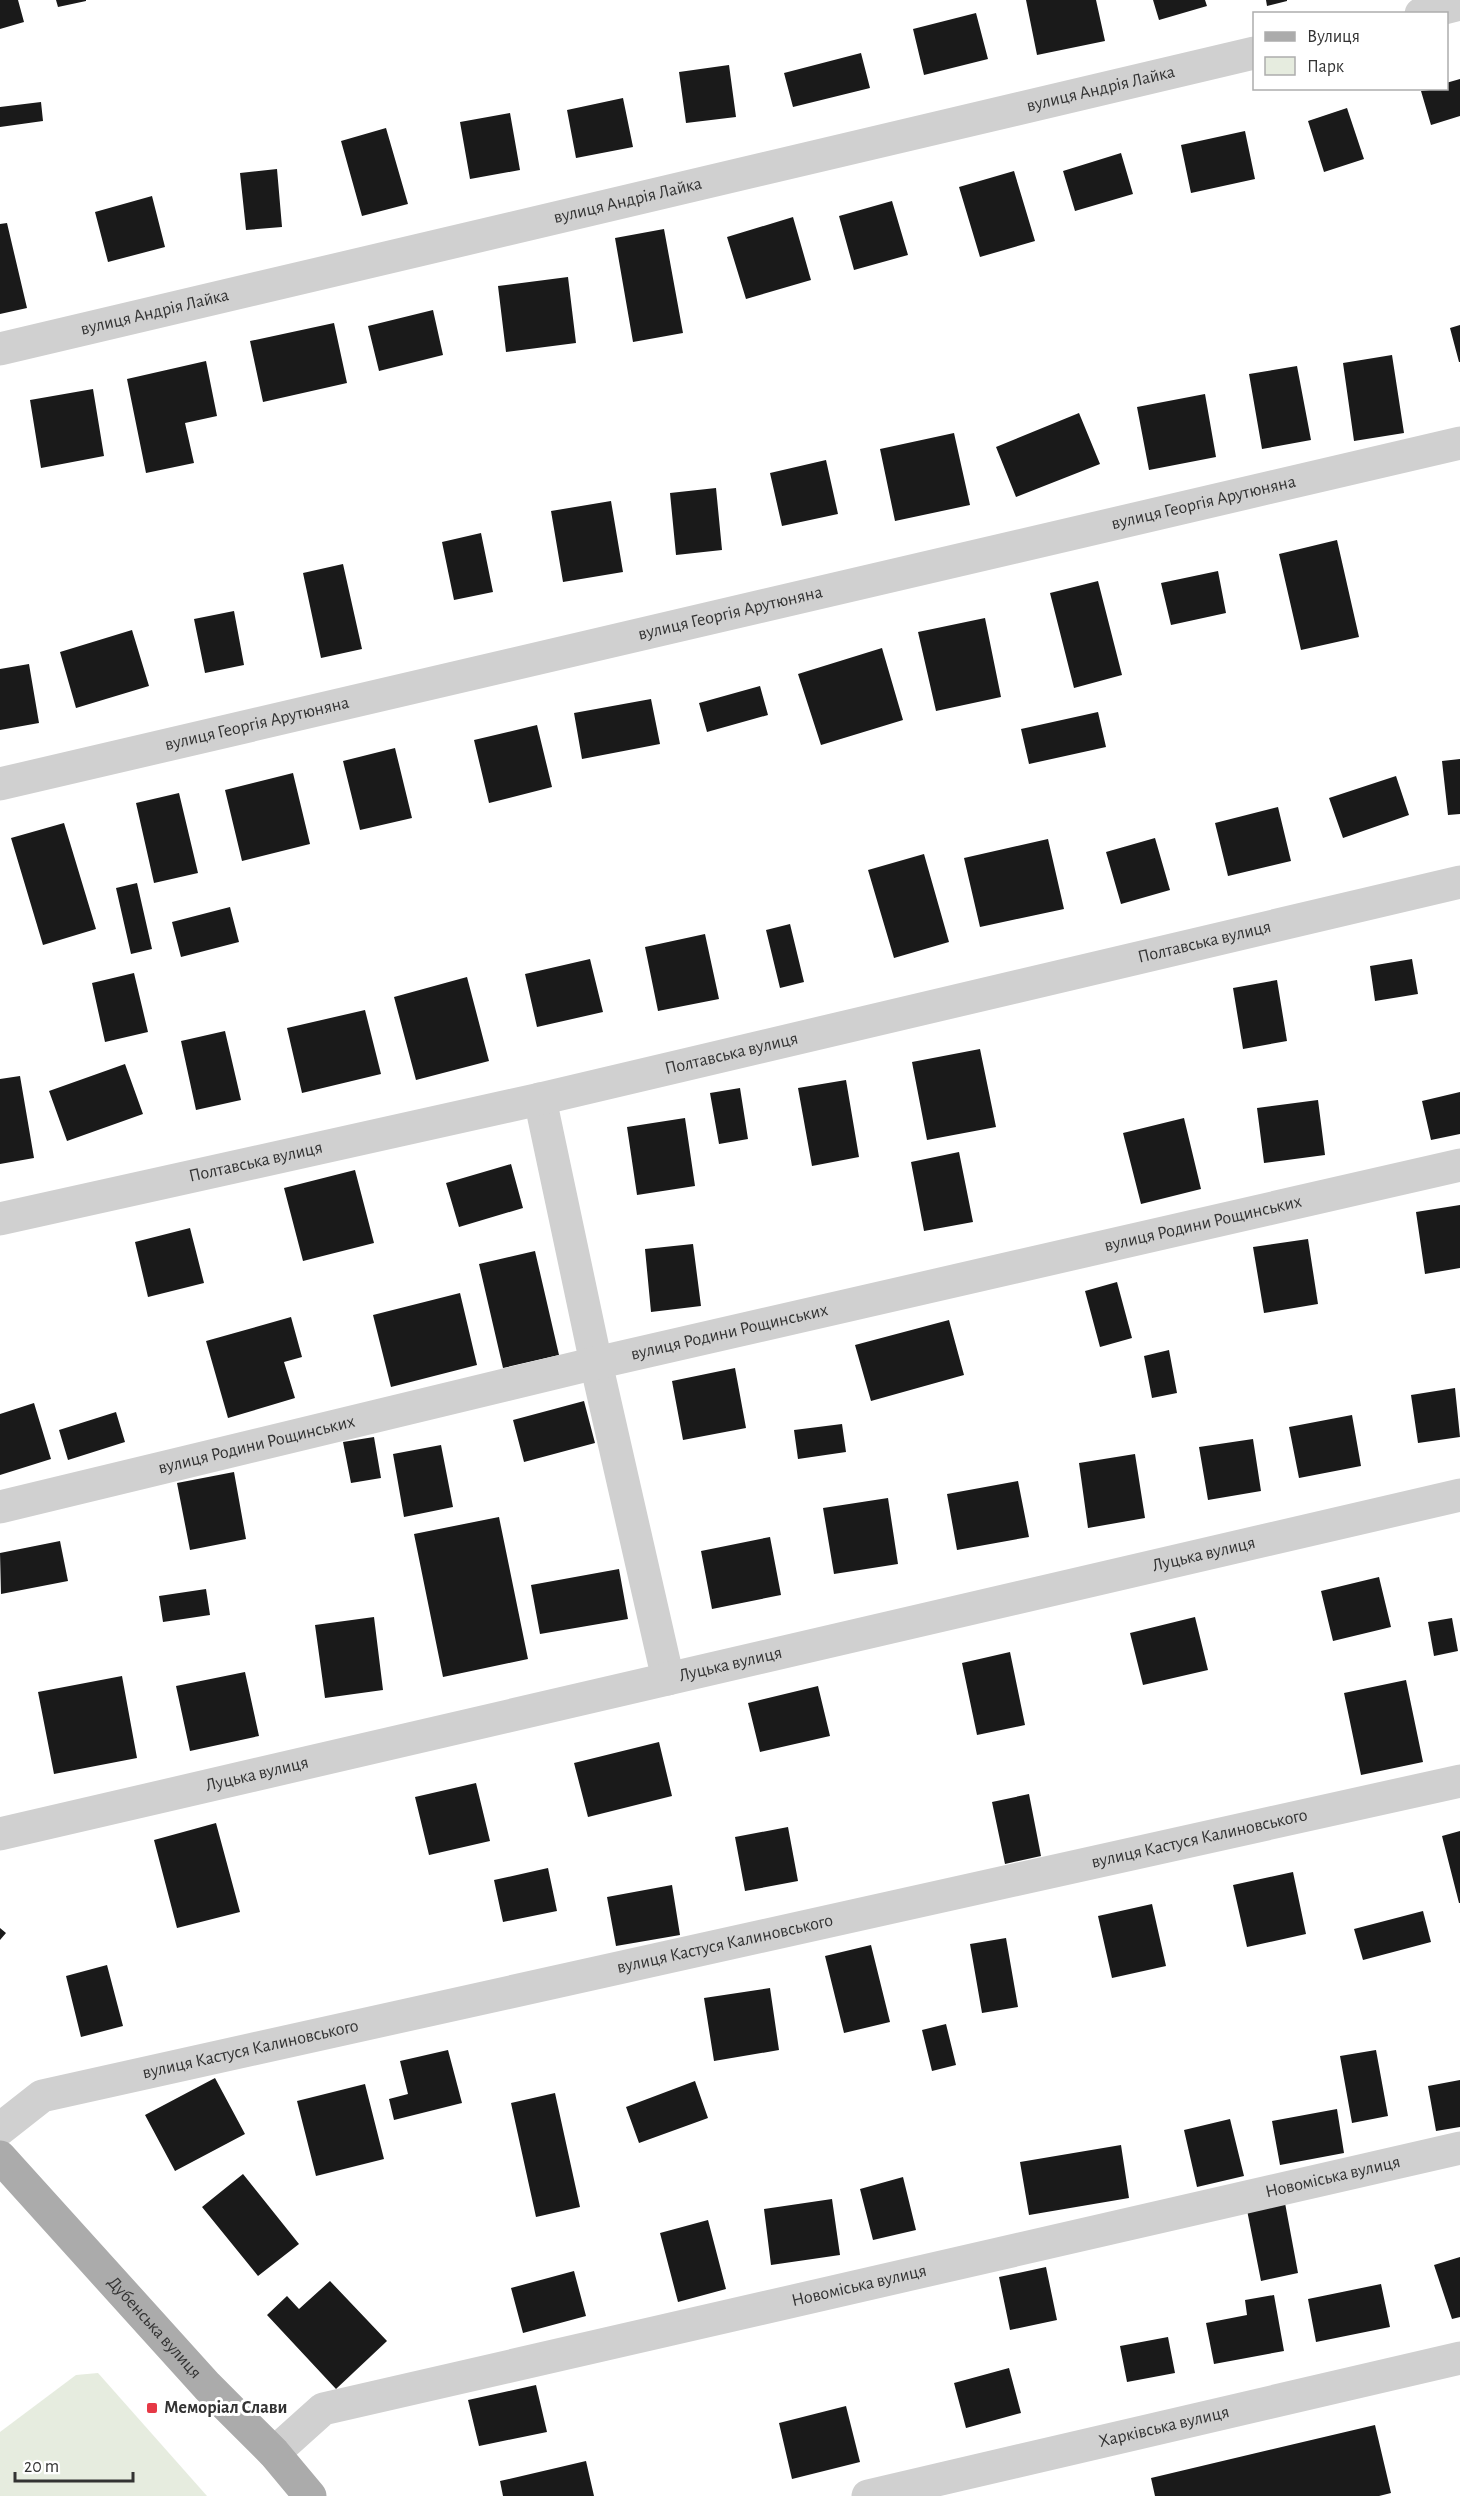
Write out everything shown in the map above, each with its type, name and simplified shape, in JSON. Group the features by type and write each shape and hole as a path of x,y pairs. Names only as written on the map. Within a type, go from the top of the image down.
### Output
{"main road":[{"name":"Дубенська вулиця","path":"0,2157 207,2386 274,2453 310,2496"}],"street":[{"path":"1429,12 1460,4"},
{"name":"вулиця Андрія Лайка","path":"0,349 1253,53"},
{"name":"вулиця Георгія Арутюняна","path":"0,784 1460,443"},
{"name":"Полтавська вулиця","path":"0,1219 540,1099 1460,882"},
{"path":"540,1099 596,1363 668,1679"},
{"name":"вулиця Родини Рощинських","path":"0,1507 596,1363 1460,1165"},
{"name":"Луцька вулиця","path":"0,1834 1460,1495"},
{"name":"вулиця Кастуся Калиновського","path":"0,2129 42,2096 1460,1781"},
{"name":"Новоміська вулиця","path":"274,2453 323,2409 1460,2148"},
{"name":"Харківська вулиця","path":"868,2496 1460,2358"}],"green space":[{"path":"98,2373 207,2496 0,2496 0,2432 76,2375"}],"building":[{"path":"0,0 18,0 24,22 0,29"},
{"path":"56,0 86,0 86,1 58,7"},
{"path":"1026,0 1096,0 1105,41 1037,55"},
{"path":"1153,0 1205,0 1207,6 1159,20"},
{"path":"1266,0 1287,0 1287,1 1267,6"},
{"path":"976,13 988,59 924,75 913,29"},
{"path":"861,53 870,88 793,107 784,73"},
{"path":"729,65 736,117 686,123 679,72"},
{"path":"1460,79 1460,116 1431,125 1421,91 1448,90 1448,82"},
{"path":"623,98 633,147 576,158 567,110"},
{"path":"41,102 43,121 0,127 0,107"},
{"path":"1347,108 1364,159 1324,172 1308,121"},
{"path":"510,113 520,170 470,179 460,122"},
{"path":"386,128 408,204 362,216 341,141"},
{"path":"1245,131 1255,179 1191,193 1181,145"},
{"path":"1121,153 1133,194 1075,211 1063,171"},
{"path":"277,169 282,227 246,230 240,173"},
{"path":"1014,171 1035,241 980,257 959,187"},
{"path":"152,196 165,247 108,262 95,212"},
{"path":"892,201 908,255 854,270 839,216"},
{"path":"793,217 811,280 746,299 727,237"},
{"path":"7,223 27,308 0,314 0,224"},
{"path":"664,229 683,333 633,342 615,238"},
{"path":"568,277 576,343 506,352 498,286"},
{"path":"433,310 443,355 379,371 368,326"},
{"path":"334,323 347,383 263,402 250,341"},
{"path":"1460,325 1460,362 1459,362 1450,328"},
{"path":"1392,355 1404,433 1354,441 1343,363"},
{"path":"206,361 217,416 185,423 194,463 146,473 127,379"},
{"path":"1297,366 1311,440 1262,449 1249,374"},
{"path":"93,389 104,456 41,468 30,400"},
{"path":"1205,394 1216,457 1149,470 1137,407"},
{"path":"1079,413 1100,464 1016,497 996,447"},
{"path":"954,433 970,505 895,521 880,449"},
{"path":"826,460 838,514 782,526 770,473"},
{"path":"716,488 722,550 676,555 670,493"},
{"path":"611,501 623,572 563,582 551,511"},
{"path":"481,533 493,592 454,600 442,542"},
{"path":"1337,540 1359,637 1301,650 1279,554"},
{"path":"343,564 362,649 321,658 303,573"},
{"path":"1218,571 1226,613 1171,625 1161,583"},
{"path":"1098,581 1122,675 1074,688 1050,593"},
{"path":"234,611 244,665 205,673 194,619"},
{"path":"985,618 1001,697 936,711 918,632"},
{"path":"132,630 149,686 76,708 60,652"},
{"path":"882,648 903,720 821,745 798,674"},
{"path":"29,664 39,723 0,730 0,669"},
{"path":"760,686 768,715 707,732 699,703"},
{"path":"651,699 660,744 582,759 574,713"},
{"path":"1098,712 1106,747 1029,764 1021,729"},
{"path":"537,725 552,787 489,803 474,740"},
{"path":"395,748 412,818 360,830 343,761"},
{"path":"1460,759 1460,814 1448,815 1442,761"},
{"path":"293,773 310,844 242,861 225,790"},
{"path":"1396,776 1409,815 1343,838 1329,798"},
{"path":"179,793 198,873 154,883 136,803"},
{"path":"1278,807 1291,861 1228,876 1215,823"},
{"path":"64,823 96,929 43,945 11,838"},
{"path":"1155,838 1170,890 1121,904 1106,852"},
{"path":"1048,839 1064,909 980,927 964,858"},
{"path":"924,854 949,942 894,958 868,870"},
{"path":"137,883 152,949 131,954 116,888"},
{"path":"230,907 239,942 181,957 172,922"},
{"path":"790,924 804,982 780,988 766,930"},
{"path":"705,934 719,999 658,1011 645,947"},
{"path":"590,959 603,1012 537,1027 525,974"},
{"path":"1412,959 1418,994 1375,1001 1370,966"},
{"path":"134,973 148,1032 105,1042 92,983"},
{"path":"467,977 489,1061 416,1080 394,997"},
{"path":"1277,980 1287,1041 1243,1049 1233,988"},
{"path":"365,1010 381,1074 302,1093 287,1028"},
{"path":"225,1031 241,1100 196,1110 181,1041"},
{"path":"980,1049 996,1127 927,1140 912,1062"},
{"path":"125,1064 143,1114 67,1141 49,1091"},
{"path":"20,1076 34,1158 0,1164 0,1079"},
{"path":"846,1080 859,1157 812,1166 798,1088"},
{"path":"740,1088 748,1139 719,1144 710,1093"},
{"path":"1460,1092 1460,1134 1431,1140 1422,1101"},
{"path":"1318,1100 1325,1155 1264,1163 1257,1108"},
{"path":"685,1118 695,1186 637,1195 627,1127"},
{"path":"1184,1118 1201,1189 1141,1204 1123,1133"},
{"path":"959,1152 973,1222 924,1231 911,1162"},
{"path":"511,1164 523,1208 459,1227 446,1183"},
{"path":"355,1170 374,1243 303,1261 284,1188"},
{"path":"1460,1205 1460,1268 1425,1274 1416,1212"},
{"path":"190,1228 204,1283 148,1297 135,1242"},
{"path":"1308,1239 1318,1304 1264,1313 1253,1247"},
{"path":"693,1244 701,1306 651,1312 645,1249"},
{"path":"535,1251 559,1355 503,1368 479,1264"},
{"path":"1117,1282 1132,1338 1100,1347 1085,1291"},
{"path":"460,1293 477,1365 391,1387 373,1315"},
{"path":"291,1317 302,1357 284,1362 295,1398 228,1418 206,1341"},
{"path":"949,1320 964,1375 871,1401 855,1345"},
{"path":"1169,1350 1177,1393 1152,1398 1144,1356"},
{"path":"735,1368 746,1428 683,1440 672,1381"},
{"path":"1455,1388 1460,1437 1418,1443 1411,1395"},
{"path":"584,1401 595,1443 524,1462 513,1420"},
{"path":"34,1403 51,1459 0,1475 0,1414"},
{"path":"116,1412 125,1442 68,1460 59,1430"},
{"path":"1352,1415 1361,1466 1299,1478 1289,1427"},
{"path":"842,1424 846,1452 798,1459 794,1430"},
{"path":"374,1437 381,1478 351,1483 343,1442"},
{"path":"1253,1439 1261,1491 1208,1500 1199,1447"},
{"path":"441,1445 453,1507 404,1517 393,1454"},
{"path":"1135,1454 1145,1518 1088,1528 1079,1463"},
{"path":"234,1472 246,1539 190,1550 177,1483"},
{"path":"1018,1481 1029,1537 957,1550 947,1494"},
{"path":"888,1498 898,1564 834,1574 823,1508"},
{"path":"499,1517 528,1659 443,1677 414,1534"},
{"path":"770,1537 781,1595 712,1609 701,1551"},
{"path":"60,1541 68,1581 1,1594 0,1553"},
{"path":"619,1569 628,1619 540,1634 531,1585"},
{"path":"1379,1577 1391,1627 1333,1641 1321,1591"},
{"path":"206,1589 210,1615 163,1622 159,1596"},
{"path":"374,1617 383,1690 325,1698 315,1625"},
{"path":"1195,1617 1208,1670 1143,1685 1130,1633"},
{"path":"1452,1618 1458,1651 1434,1656 1428,1622"},
{"path":"1010,1652 1025,1725 977,1735 962,1663"},
{"path":"245,1672 259,1736 190,1751 176,1686"},
{"path":"122,1676 137,1758 54,1774 38,1692"},
{"path":"1406,1680 1423,1762 1361,1775 1344,1693"},
{"path":"818,1686 830,1736 760,1752 748,1703"},
{"path":"659,1742 672,1796 588,1817 574,1763"},
{"path":"476,1783 490,1841 429,1855 415,1797"},
{"path":"1029,1794 1041,1856 1005,1864 992,1802"},
{"path":"216,1823 240,1912 177,1928 154,1840"},
{"path":"788,1827 798,1881 745,1891 735,1837"},
{"path":"1460,1831 1460,1903 1459,1903 1442,1836"},
{"path":"548,1868 557,1911 503,1922 494,1880"},
{"path":"1293,1872 1306,1934 1247,1947 1233,1885"},
{"path":"672,1885 680,1935 616,1946 607,1897"},
{"path":"1152,1904 1166,1966 1112,1978 1098,1916"},
{"path":"1423,1911 1431,1942 1363,1960 1354,1929"},
{"path":"0,1928 6,1933 0,1940"},
{"path":"1006,1938 1018,2007 982,2013 970,1944"},
{"path":"871,1945 890,2022 844,2033 825,1956"},
{"path":"107,1965 123,2026 81,2037 66,1976"},
{"path":"770,1988 779,2050 714,2061 704,1998"},
{"path":"946,2024 956,2065 932,2071 922,2030"},
{"path":"448,2050 462,2103 394,2120 389,2099 408,2094 400,2061"},
{"path":"1376,2050 1388,2116 1352,2123 1340,2056"},
{"path":"215,2078 245,2134 175,2171 145,2115"},
{"path":"1460,2080 1460,2127 1436,2131 1428,2086"},
{"path":"695,2081 708,2118 639,2143 626,2107"},
{"path":"365,2084 384,2159 316,2176 297,2101"},
{"path":"555,2093 580,2207 536,2217 511,2103"},
{"path":"1337,2109 1344,2153 1280,2165 1272,2121"},
{"path":"1230,2119 1244,2176 1197,2187 1184,2130"},
{"path":"1121,2145 1129,2198 1029,2215 1020,2162"},
{"path":"243,2174 299,2244 258,2276 202,2207"},
{"path":"903,2177 916,2230 873,2240 860,2189"},
{"path":"832,2199 840,2255 771,2265 764,2209"},
{"path":"1285,2203 1298,2273 1261,2281 1247,2210"},
{"path":"708,2220 726,2289 678,2302 660,2233"},
{"path":"1460,2257 1460,2317 1452,2319 1434,2265"},
{"path":"1046,2267 1057,2320 1010,2330 999,2277"},
{"path":"574,2271 586,2316 523,2333 511,2288"},
{"path":"330,2281 387,2341 336,2389 267,2315 287,2296 299,2309"},
{"path":"1381,2284 1390,2327 1316,2342 1308,2299"},
{"path":"1274,2295 1284,2351 1214,2364 1206,2323 1247,2315 1245,2300"},
{"path":"1168,2337 1175,2373 1127,2382 1120,2346"},
{"path":"1009,2368 1021,2413 966,2428 954,2383"},
{"path":"536,2385 547,2432 479,2446 468,2400"},
{"path":"846,2406 860,2462 792,2479 779,2423"},
{"path":"1375,2425 1391,2493 1379,2496 1155,2496 1151,2478"},
{"path":"586,2461 594,2496 503,2496 500,2481"}],"place":[{"name":"Меморіал Слави","path":"152,2408"}]}
